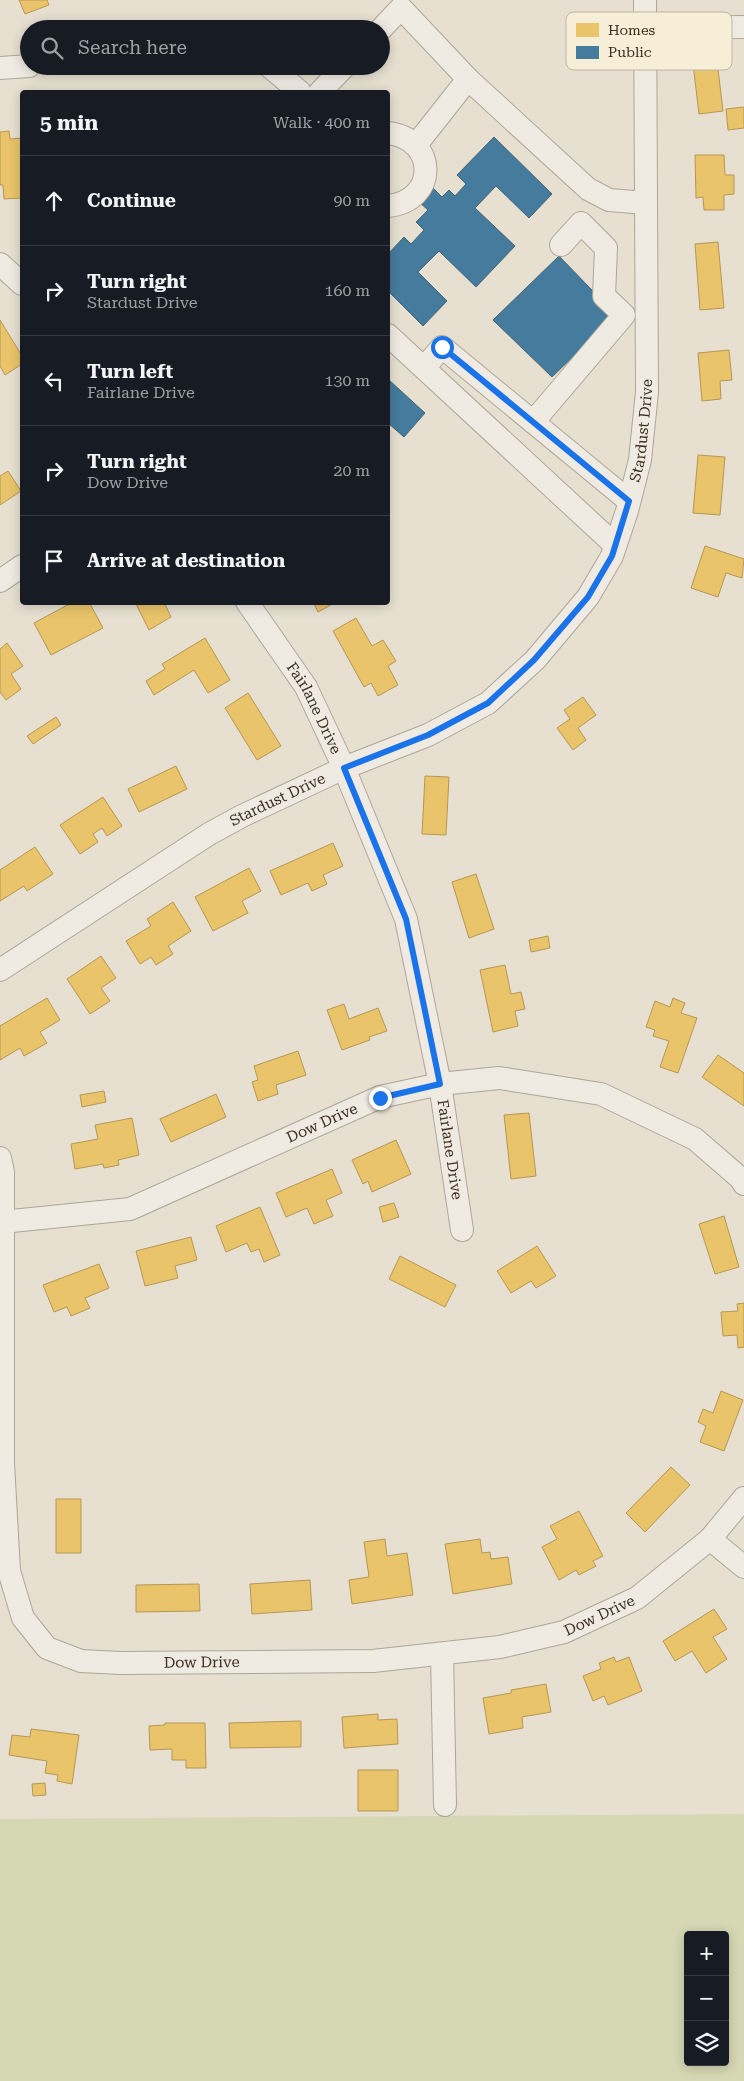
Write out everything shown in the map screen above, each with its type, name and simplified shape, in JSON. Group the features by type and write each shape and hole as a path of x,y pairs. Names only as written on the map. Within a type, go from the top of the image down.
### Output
{"street":[{"path":"390,20 401,8 468,79 588,189 608,200 646,203"},
{"path":"0,68 20,67"},
{"name":"Stardust Drive","path":"0,970 209,834 242,816 344,768 428,735 488,703 534,660 588,597 612,556 640,460 647,392 645,70"},
{"path":"280,75 298,90"},
{"path":"322,90 336,75"},
{"path":"416,145 468,79"},
{"path":"390,133 408,138 416,145 423,156 426,168 424,180 410,200 399,205 390,206"},
{"path":"561,245 581,223 598,194"},
{"path":"533,422 624,315 604,296 606,248 581,223"},
{"path":"0,264 20,282"},
{"path":"390,337 615,545"},
{"path":"424,368 442,347 629,501"},
{"path":"0,581 20,567"},
{"name":"Fairlane Drive","path":"249,605 306,687 344,768 406,919 440,1084 462,1230"},
{"name":"Dow Drive","path":"2,1222 130,1209 380,1098 440,1084 499,1078 601,1094 695,1139 740,1178 744,1184"},
{"name":"Dow Drive","path":"0,1158 3,1172 1,1463 9,1570 23,1618 47,1648 81,1661 120,1662 373,1661 500,1648 564,1632 637,1598 710,1539 744,1498"},
{"path":"710,1539 744,1567"},
{"path":"442,1654 445,1805"}],"green space":[{"path":"744,1814 744,2081 0,2081 0,1819"}],"building: Homes":[{"path":"19,0 47,0 49,5 25,14"},
{"path":"694,70 718,70 723,111 699,114"},
{"path":"744,107 744,128 728,130 726,109"},
{"path":"9,131 10,139 20,138 20,198 4,199 3,185 0,185 0,132"},
{"path":"695,155 724,155 725,175 734,175 734,194 724,195 724,210 704,210 703,197 696,198"},
{"path":"718,242 724,308 700,310 695,244"},
{"path":"0,320 20,353 20,365 5,375 0,366"},
{"path":"729,350 732,380 720,381 721,399 702,401 698,353"},
{"path":"698,455 725,457 720,515 693,513"},
{"path":"8,471 20,492 0,505 0,476"},
{"path":"705,546 744,559 742,578 726,573 718,597 691,588"},
{"path":"67,605 91,605 103,628 51,655 34,623"},
{"path":"136,605 165,605 171,617 149,630"},
{"path":"314,605 331,605 318,612"},
{"path":"356,618 372,646 383,640 396,661 388,666 398,685 378,696 371,683 364,687 333,631"},
{"path":"205,638 230,680 208,693 194,670 154,695 146,681 165,669 162,664"},
{"path":"7,643 23,666 11,674 21,689 6,700 0,692 0,649"},
{"path":"248,693 281,746 257,760 225,708"},
{"path":"583,697 596,715 578,728 586,740 573,750 557,728 570,719 564,710"},
{"path":"56,717 61,725 33,744 27,736"},
{"path":"176,766 187,789 139,812 128,789"},
{"path":"425,776 449,777 446,835 422,834"},
{"path":"103,797 122,826 107,836 102,828 93,834 98,842 80,854 60,825"},
{"path":"333,843 343,866 323,875 327,884 312,891 308,883 281,895 270,871"},
{"path":"35,847 53,874 27,891 24,886 0,901 0,870"},
{"path":"249,868 261,891 242,901 248,913 213,931 195,897"},
{"path":"476,874 494,929 469,938 452,882"},
{"path":"173,902 191,931 168,946 173,954 156,965 151,957 140,964 126,941 151,926 147,919"},
{"path":"548,936 550,948 531,952 529,940"},
{"path":"101,956 116,978 101,988 110,1001 90,1014 67,979"},
{"path":"505,965 511,994 521,992 525,1009 515,1011 518,1026 493,1032 480,970"},
{"path":"47,998 60,1020 40,1032 47,1043 24,1056 20,1048 0,1060 0,1026"},
{"path":"673,998 685,1003 681,1013 697,1018 678,1073 660,1067 669,1041 653,1036 655,1030 646,1027 655,1001 670,1007"},
{"path":"344,1004 349,1019 378,1008 387,1031 369,1037 370,1040 342,1050 327,1010"},
{"path":"298,1051 306,1075 276,1085 278,1094 258,1101 252,1082 258,1080 254,1066"},
{"path":"718,1055 744,1073 744,1106 702,1077"},
{"path":"104,1091 106,1102 82,1107 80,1095"},
{"path":"216,1094 226,1117 171,1142 160,1119"},
{"path":"529,1113 536,1176 511,1179 504,1115"},
{"path":"132,1118 139,1155 118,1160 119,1165 104,1168 103,1164 75,1169 71,1144 98,1139 95,1125"},
{"path":"396,1140 411,1174 372,1192 368,1181 363,1184 352,1160"},
{"path":"332,1169 342,1193 326,1200 333,1216 314,1224 307,1208 286,1217 276,1193"},
{"path":"394,1203 399,1217 383,1222 379,1207"},
{"path":"260,1207 280,1255 264,1262 259,1249 251,1252 247,1243 226,1252 216,1226"},
{"path":"724,1216 739,1267 715,1274 699,1224"},
{"path":"191,1237 197,1260 175,1266 178,1278 145,1286 136,1251"},
{"path":"537,1246 556,1276 536,1288 531,1281 511,1293 497,1271"},
{"path":"400,1256 456,1285 445,1307 389,1279"},
{"path":"99,1264 109,1288 85,1298 90,1308 71,1316 67,1307 54,1312 43,1285"},
{"path":"744,1303 744,1347 738,1348 737,1335 723,1336 721,1312 738,1311 737,1304"},
{"path":"721,1391 743,1400 724,1451 700,1442 706,1426 698,1422 703,1409 713,1413"},
{"path":"671,1467 690,1485 645,1532 626,1513"},
{"path":"56,1499 81,1499 81,1553 56,1553"},
{"path":"579,1511 603,1556 593,1561 596,1566 579,1575 576,1570 559,1580 542,1547 557,1539 550,1526"},
{"path":"385,1539 387,1556 407,1553 413,1595 352,1604 349,1580 369,1577 364,1542"},
{"path":"480,1539 482,1553 490,1552 491,1559 508,1557 512,1584 453,1594 445,1544"},
{"path":"310,1580 312,1610 252,1614 250,1584"},
{"path":"199,1584 200,1611 136,1612 136,1585"},
{"path":"714,1609 727,1629 713,1637 727,1659 706,1673 692,1651 675,1661 663,1641"},
{"path":"614,1657 616,1662 629,1657 642,1691 608,1705 604,1696 593,1701 583,1676 601,1669 599,1663"},
{"path":"546,1684 551,1712 522,1717 523,1728 489,1734 483,1698 511,1693 511,1690"},
{"path":"378,1714 378,1720 397,1719 398,1744 344,1748 342,1717"},
{"path":"301,1721 301,1747 230,1748 229,1723"},
{"path":"165,1723 205,1723 206,1768 186,1768 186,1760 172,1760 172,1749 150,1750 149,1726 165,1725"},
{"path":"31,1729 79,1735 72,1784 57,1781 58,1775 45,1773 47,1761 9,1755 12,1735 30,1737"},
{"path":"358,1770 398,1770 398,1811 358,1811"},
{"path":"45,1783 46,1795 33,1796 32,1784"}],"building: Public":[{"path":"494,137 552,194 529,218 496,186 475,208 515,246 476,287 439,251 418,272 447,301 423,326 390,293 390,252 404,237 411,244 424,230 416,222 428,210 419,202 433,188 442,197 449,190 455,196 466,184 457,175"},
{"path":"559,256 616,315 552,377 493,320"},
{"path":"390,381 425,413 404,437 390,425"}],"route":[{"path":"380,1098 440,1084 406,919 344,768 428,735 488,703 534,660 588,597 612,556 629,501 442,347"}]}
